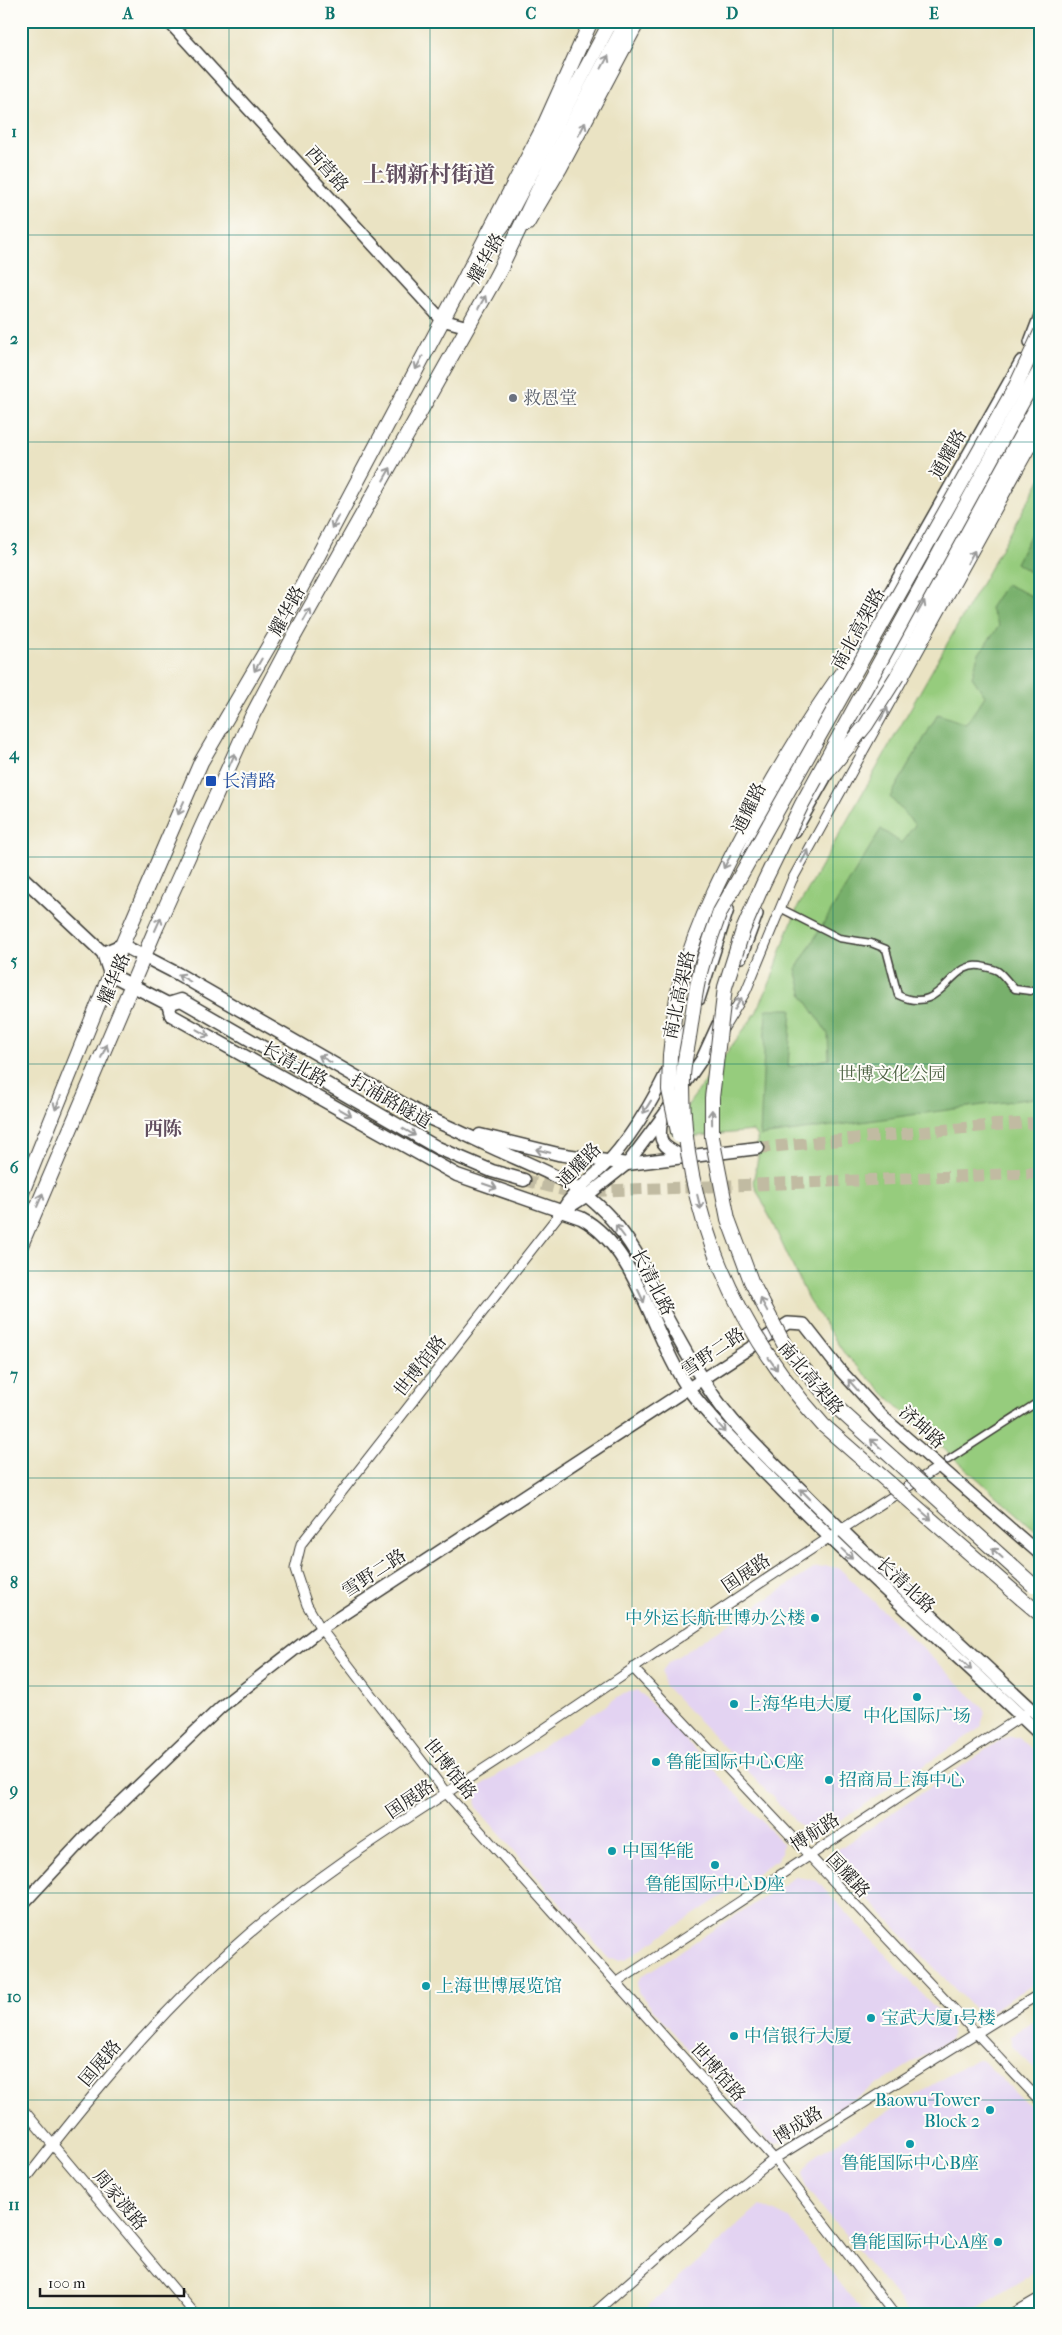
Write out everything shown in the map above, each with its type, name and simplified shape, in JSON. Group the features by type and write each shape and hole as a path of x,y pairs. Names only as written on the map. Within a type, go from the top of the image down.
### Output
{"main road":[{"name":"耀华路","path":"21,1195 122,944 202,762 284,620 467,274 543,128 591,21"},
{"path":"467,274 505,222 611,21"},
{"path":"496,277 550,165 627,21"},
{"name":"耀华路","path":"21,1245 132,984 252,716 293,638 496,277 560,168 638,21"},
{"name":"南北高架路","path":"1041,332 1016,386 720,912 698,981 683,1077 686,1137 692,1175 706,1230 721,1271 761,1347 794,1394 823,1424 1041,1615"},
{"name":"南北高架路","path":"1041,368 802,804 743,930 725,987 712,1108 712,1137 728,1219 751,1281 785,1346 833,1404 1041,1591"},
{"path":"802,804 866,725 897,676 1041,408"},
{"path":"692,1175 678,1134 669,1090 670,1055 680,983 705,906 724,868 794,743 821,700 854,656"},
{"path":"21,876 103,953 110,974 132,984"},
{"path":"103,953 122,944 144,957"},
{"name":"长清北路","path":"144,957 426,1117 460,1130 583,1191 605,1211 636,1253 659,1303 702,1381 734,1422 840,1529 1031,1715 1041,1735"},
{"name":"长清北路","path":"132,984 168,1004 171,1015 457,1175 595,1226 626,1263 650,1316 689,1389 724,1431 829,1537 1031,1715"},
{"name":"打浦路隧道","path":"168,1004 181,1000 438,1148 492,1171 524,1180"},
{"path":"460,1130 558,1154 627,1164 758,1148"},
{"path":"1017,2314 1041,2300"}],"street":[{"name":"西营路","path":"168,21 442,320"},
{"name":"通耀路","path":"561,1212 583,1191 608,1162 654,1095 679,1048 700,997 738,876 754,836 779,787 1022,359 1041,313"},
{"path":"442,320 468,327"},
{"name":"通耀路","path":"583,1191 627,1164 702,1060 714,1034 759,906 782,856 1041,389"},
{"path":"702,1060 746,991 796,872 1041,428"},
{"path":"780,908 839,938 871,943 886,949 898,995 909,1000 922,1002 938,992 959,971 977,964 999,971 1015,989 1030,991 1041,987"},
{"path":"663,1116 659,1134 664,1146 682,1156"},
{"name":"世博馆路","path":"561,1212 301,1544 295,1569 307,1605 321,1629 447,1794 774,2159 894,2314"},
{"name":"雪野二路","path":"21,1906 88,1834 221,1707 321,1629 702,1381 788,1322"},
{"name":"济坤路","path":"788,1322 804,1324 861,1394 944,1463 1041,1556"},
{"path":"944,1463 1041,1400"},
{"name":"国展路","path":"29,2175 151,2029 234,1946 351,1857 840,1529 944,1463"},
{"name":"国耀路","path":"633,1668 975,2034 1041,2102"},
{"name":"博航路","path":"616,1983 809,1856 1031,1715"},
{"name":"博成路","path":"593,2314 714,2208 774,2159 1041,1993"},
{"name":"周家渡路","path":"21,2107 195,2314"}],"shaded area":[{"path":"827,1566 839,1568 981,1705 985,1713 980,1728 821,1834 813,1835 806,1832 664,1685 662,1671 669,1662 815,1568"},
{"path":"636,1691 643,1695 782,1844 778,1859 628,1958 620,1960 609,1959 477,1808 476,1793 482,1785 627,1692"},
{"path":"1008,1737 1019,1737 1041,1758 1041,1980 987,2013 979,2014 835,1865 835,1858 837,1850 999,1741"},
{"path":"795,1877 816,1880 952,2026 948,2041 783,2142 774,2143 767,2140 638,1992 637,1983 642,1976"},
{"path":"1041,2017 1041,2075 1012,2046 1010,2036"},
{"path":"976,2059 983,2061 1041,2117 1041,2268 968,2314 910,2314 806,2188 803,2173 808,2163 816,2155"},
{"path":"760,2205 791,2220 864,2314 640,2314"}],"green space":[{"name":"世博文化公园","path":"1041,478 1041,1535 909,1418 844,1353 808,1299 753,1182 758,1158 757,1137 753,1131 677,1138 671,1132 673,1125 756,1013 772,978 798,907"},
{"path":"1041,515 1041,580 1016,563"},
{"path":"1006,584 1038,599 1041,597 1041,1097 760,1136 766,1009 792,1009 788,1067 829,1059 828,1034 803,996 796,969 881,829 901,843 915,825 890,797 938,714 966,724 985,696 972,677 978,655 999,626 990,608"}],"tunnel":[{"path":"758,1148 995,1125 1041,1123"},
{"path":"524,1180 571,1192 1041,1173"},
{"path":"21,2185 29,2175"}],"place":[{"name":"救恩堂","path":"513,398"},
{"name":"长清路","path":"211,781"},
{"name":"中外运长航世博办公楼","path":"815,1618"},
{"name":"中化国际广场","path":"917,1697"},
{"name":"上海华电大厦","path":"734,1704"},
{"name":"鲁能国际中心C座","path":"656,1762"},
{"name":"招商局上海中心","path":"829,1780"},
{"name":"中国华能","path":"612,1851"},
{"name":"鲁能国际中心D座","path":"715,1865"},
{"name":"上海世博展览馆","path":"426,1986"},
{"name":"宝武大厦1号楼","path":"871,2018"},
{"name":"中信银行大厦","path":"734,2036"},
{"name":"Baowu Tower Block 2","path":"990,2110"},
{"name":"鲁能国际中心B座","path":"910,2144"},
{"name":"鲁能国际中心A座","path":"998,2242"}],"district":[{"name":"上钢新村街道","path":"429,174"},
{"name":"西陈","path":"163,1128"}]}
